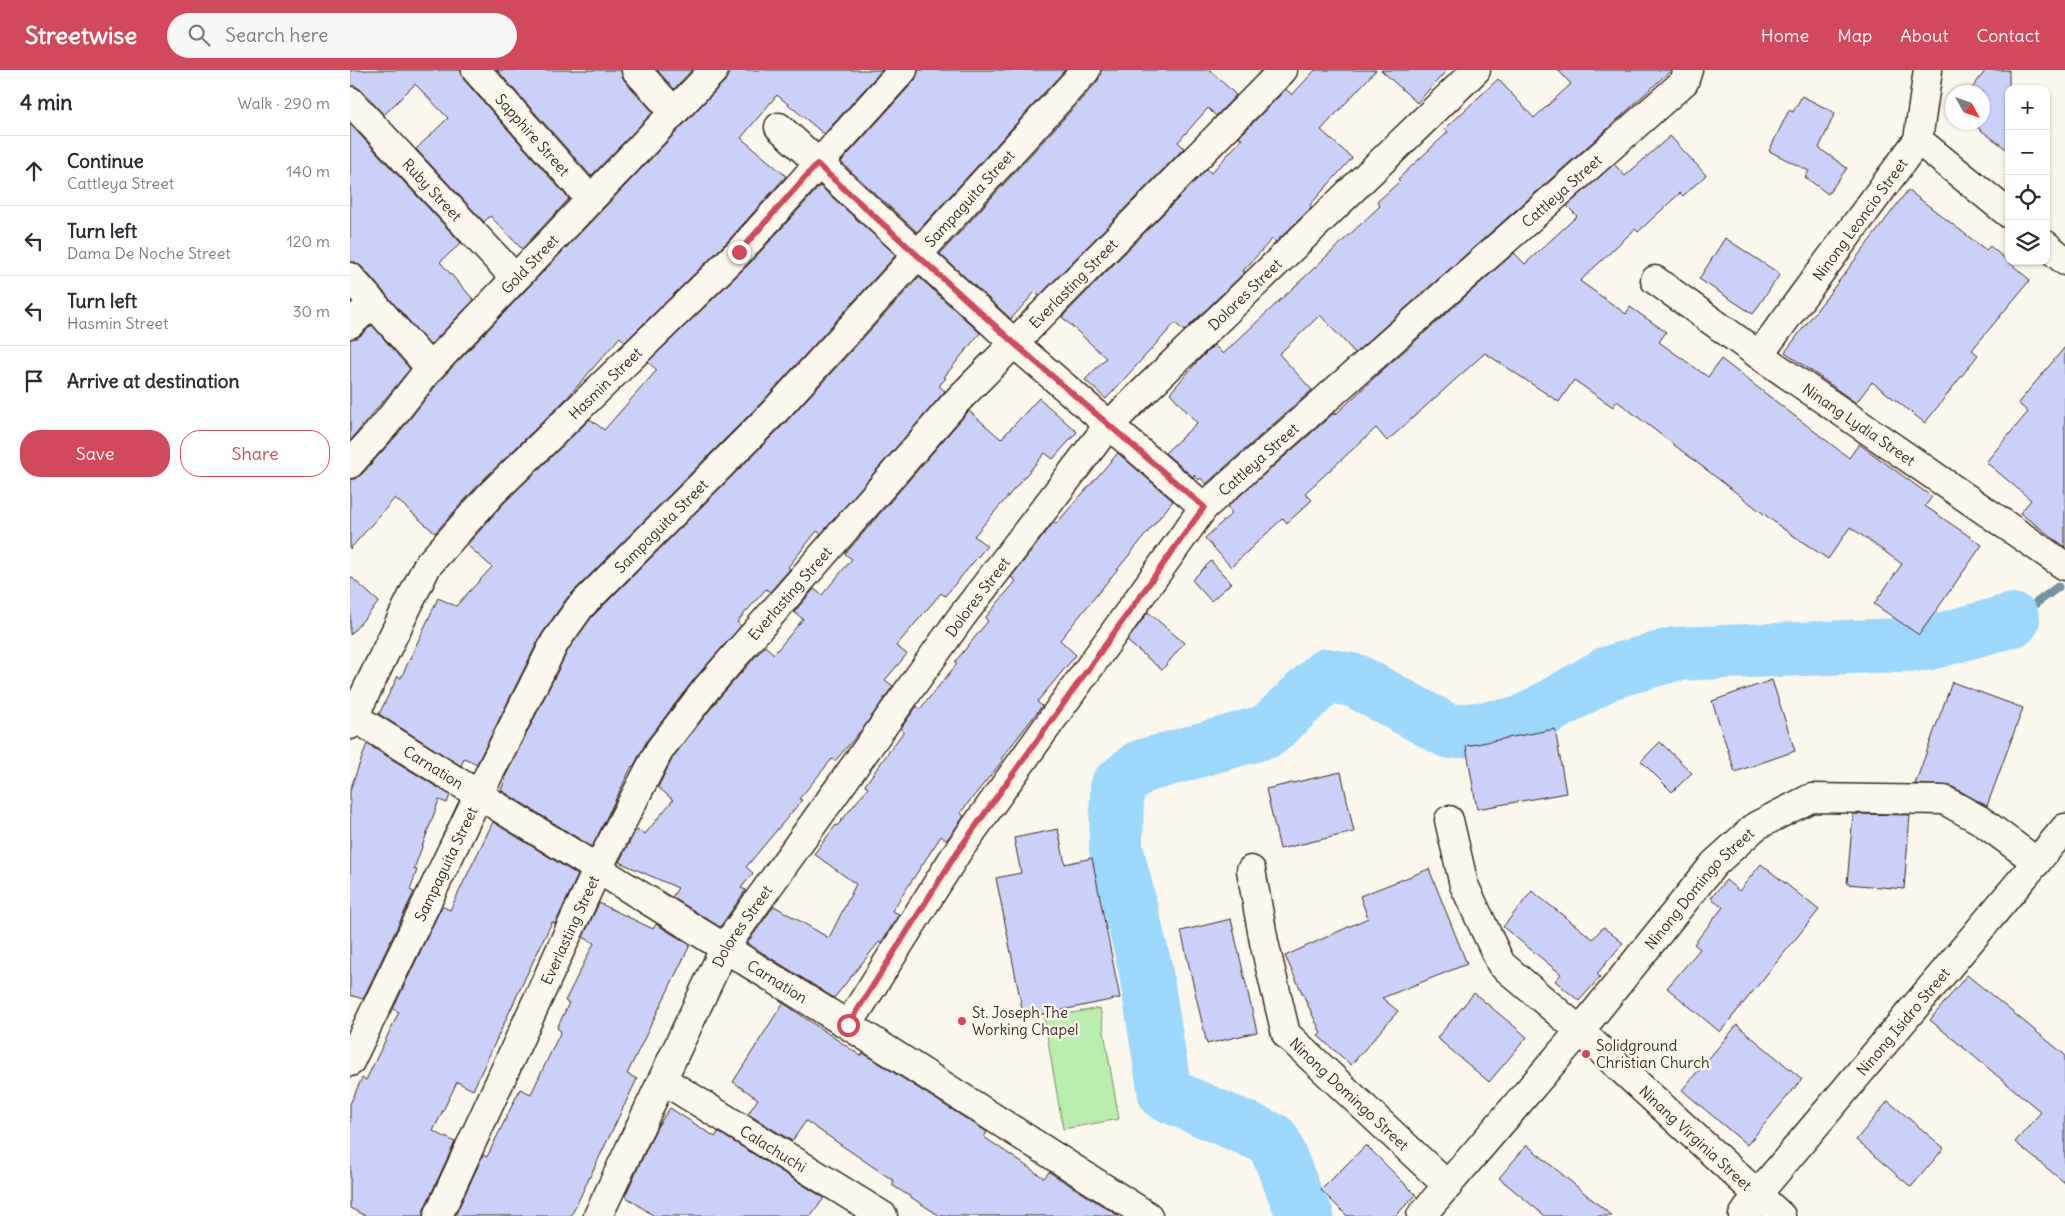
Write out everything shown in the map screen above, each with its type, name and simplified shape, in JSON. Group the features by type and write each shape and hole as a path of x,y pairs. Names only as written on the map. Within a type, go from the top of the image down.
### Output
{"street":[{"name":"Sapphire Street","path":"476,70 590,200"},
{"path":"636,70 674,112"},
{"name":"Gold Street","path":"350,464 385,425 430,368 714,70"},
{"name":"Hasmin Street","path":"352,721 427,566 492,493 739,252 903,70"},
{"name":"Sampaguita Street","path":"350,1062 479,794 555,642 580,607 774,412 1086,70"},
{"name":"Everlasting Street","path":"438,1216 598,868 660,749 707,688 955,403 1283,70"},
{"name":"Dolores Street","path":"603,1214 725,947 962,616 1108,426 1476,70"},
{"name":"Cattleya Street","path":"848,1025 958,851 1204,507 1684,82 1688,70"},
{"name":"Ninong Leoncio Street","path":"1759,355 1918,140 1928,70"},
{"name":"Ruby Street","path":"350,101 515,278"},
{"path":"779,127 817,164 1015,344 1204,507"},
{"path":"1918,140 2005,211"},
{"path":"2050,248 2065,261"},
{"path":"350,277 430,368"},
{"name":"Ninang Lydia Street","path":"1654,280 1759,355 2065,566"},
{"path":"350,324 373,303"},
{"name":"Carnation","path":"352,721 479,794 598,868 1148,1216"},
{"name":"Ninong Domingo Street","path":"1421,1216 1580,1031 1714,864 1756,826 1811,798 1944,800 1980,820 2037,862"},
{"name":"Ninang Virginia Street","path":"1449,820 1464,885 1501,964 1580,1031 1750,1206 1780,1216"},
{"name":"Ninong Isidro Street","path":"1750,1206 2065,828"},
{"name":"Ninong Domingo Street","path":"1251,870 1264,942 1286,1034 1448,1186"},
{"name":"Calachuchi","path":"663,1080 883,1216"}],"green space":[{"path":"1100,1008 1119,1119 1063,1129 1044,1018"}],"building":[{"path":"350,70 461,70 464,80 569,199 522,249 490,216 484,222 416,149 448,118 415,84 384,115 361,90 355,86 350,86"},
{"path":"497,70 621,70 624,80 653,112 591,176"},
{"path":"657,70 692,70 674,89"},
{"path":"729,70 882,70 824,134 777,95 741,138 786,176 728,241 625,342 620,337 567,398 481,482 435,533 395,498 350,549 350,479 355,479 362,474 397,435 442,378 725,81"},
{"path":"918,70 1065,70 917,232 841,162 915,80"},
{"path":"1101,70 1210,70 1236,95 1216,116 1208,108 1178,142 1184,148 1039,296 1035,292 1011,319 940,254 1098,81"},
{"path":"1315,70 1376,70 1321,130 1352,158 1310,205 1312,207 1276,242 1272,239 1243,271 1245,272 1184,331 1175,323 1106,399 1085,380 1106,358 1062,317 1207,169 1211,173 1242,139 1239,137 1286,89 1292,95"},
{"path":"1381,70 1447,70 1417,103"},
{"path":"1558,70 1671,70 1355,353 1320,315 1279,354 1312,390 1206,484 1201,478 1199,480 1194,475 1193,477 1165,453 1197,423 1170,393 1214,345 1223,354 1380,206 1377,202 1400,181 1398,179 1448,132 1445,129 1498,79 1534,118 1571,84"},
{"path":"1986,70 2009,70 2009,85 2005,85 2005,148 1981,130 1990,130 1990,85 1974,85"},
{"path":"1802,96 1835,113 1819,148 1847,168 1828,194 1805,177 1809,171 1769,151 1789,110 1793,112"},
{"path":"350,124 461,243 440,262 474,300 430,345 362,267 355,262 350,262"},
{"path":"1670,136 1706,175 1683,196 1680,193 1638,232 1635,229 1580,281 1626,314 1630,307 1666,332 1659,342 1708,377 1721,359 1849,458 1859,444 1932,497 1925,506 1982,545 1919,635 1874,604 1902,564 1850,527 1828,559 1782,528 1617,401 1613,407 1574,380 1559,402 1485,353 1387,441 1376,428 1305,493 1312,500 1287,523 1283,518 1231,567 1205,538 1232,513 1227,507 1334,413 1335,415 1514,253 1525,264 1577,216 1567,206 1614,164 1625,176"},
{"path":"820,186 896,255 763,401 567,598 541,635 477,764 464,758 461,766 379,714 398,676 401,678 438,598 456,606 492,567 467,545 503,504 590,419 604,430 657,370 648,362 750,263"},
{"path":"1908,190 1986,250 1990,246 2005,259 2005,265 2012,265 2030,280 1972,350 1978,355 1925,423 1872,382 1856,403 1785,352"},
{"path":"1725,238 1780,274 1753,314 1699,279"},
{"path":"919,277 980,333 944,377 946,378 939,386 945,391 821,534 817,531 788,567 790,569 770,592 766,589 737,622 741,626 695,678 648,739 632,766 592,847 501,790 505,777 568,650 592,617 785,423"},
{"path":"372,325 410,369 350,441 350,339 360,336"},
{"path":"2065,347 2065,547 2020,513 2031,500 1986,462 2028,412 2018,403"},
{"path":"1039,398 1077,432 1053,459 1045,453 974,536 987,546 945,596 941,593 896,646 907,654 885,680 893,686 864,727 835,761 832,759 799,799 802,800 746,867 753,873 741,888 746,890 720,927 672,897 678,888 619,862 636,830 645,834 673,800 658,787 673,757 719,698 765,646 774,654 803,619 794,612 814,589 822,595 852,559 845,554 966,414 969,411 1001,439"},
{"path":"1118,453 1173,501 1060,640 1076,655 1037,702 1042,706 1001,759 1003,760 960,813 964,816 950,836 946,840 941,836 892,911 899,914 881,943 879,942 834,998 747,943 774,906 829,938 856,884 814,854 868,788 865,785 904,731 901,728 917,706 920,709 957,664 955,662 988,621 985,618 1016,581 1011,577 1054,522 1056,524"},
{"path":"1211,561 1231,583 1211,601 1192,580"},
{"path":"350,576 379,602 350,635"},
{"path":"1148,612 1184,643 1162,670 1127,641"},
{"path":"1772,680 1795,751 1735,772 1712,701"},
{"path":"1952,682 2023,708 1987,806 1951,786 1915,784"},
{"path":"1555,729 1566,793 1477,809 1466,746"},
{"path":"1660,742 1692,773 1672,792 1641,761"},
{"path":"367,744 450,795 447,803 439,800 414,869 417,870 410,890 414,892 363,999 350,995 350,790"},
{"path":"1341,772 1354,832 1280,849 1266,789"},
{"path":"1853,814 1910,815 1904,889 1847,884"},
{"path":"493,822 578,875 555,924 552,922 473,1090 457,1082 433,1131 455,1142 424,1209 423,1216 366,1216 350,1208 350,1104 362,1078 366,1080 399,1012 393,1009 442,906 450,910"},
{"path":"1058,829 1065,864 1092,858 1120,998 1024,1018 996,878 1021,873 1014,838"},
{"path":"1761,864 1819,910 1720,1032 1667,988 1700,949 1694,944 1723,907 1711,898 1726,880 1739,891"},
{"path":"1429,869 1467,964 1382,998 1398,1011 1351,1065 1318,1036 1321,1033 1285,956 1368,918 1360,896"},
{"path":"1532,891 1593,939 1603,927 1623,943 1597,974 1600,977 1579,1001 1555,981 1561,974 1503,927"},
{"path":"599,903 653,929 656,924 690,945 627,1074 637,1079 571,1216 455,1216 483,1155 487,1157 520,1089 531,1094 561,1031 557,1028 569,1003 565,1001 594,943 583,937"},
{"path":"1231,919 1257,1032 1207,1044 1181,931"},
{"path":"1967,975 2065,1055 2065,1183 2015,1142 2041,1112 1930,1020"},
{"path":"1474,993 1527,1037 1489,1082 1437,1038"},
{"path":"783,1003 861,1056 863,1053 987,1132 984,1137 1044,1178 1049,1172 1119,1216 940,1216 892,1185 894,1181 806,1121 792,1141 748,1114 758,1099 733,1082"},
{"path":"1737,1025 1802,1079 1747,1145 1682,1090"},
{"path":"1888,1101 1944,1148 1911,1187 1856,1140"},
{"path":"670,1108 715,1137 718,1132 824,1198 811,1216 654,1216 625,1196 657,1127"},
{"path":"1366,1145 1416,1195 1395,1216 1347,1216 1321,1190"},
{"path":"1527,1145 1612,1216 1545,1216 1499,1178"}],"waterway":[{"path":"2013,620 2058,587"},
{"path":"1307,1216 1301,1209 1273,1140 1165,1094 1145,967 1116,848 1117,786 1140,767 1268,731 1327,675 1356,681 1450,732 1520,724 1608,673 1675,654 1926,644 2013,620"}],"place":[{"name":"St. Joseph The Working Chapel","path":"962,1021"},
{"name":"Solidground Christian Church","path":"1586,1054"}],"route":[{"path":"739,252 817,164 1015,344 1204,507 958,851 848,1025"}]}
